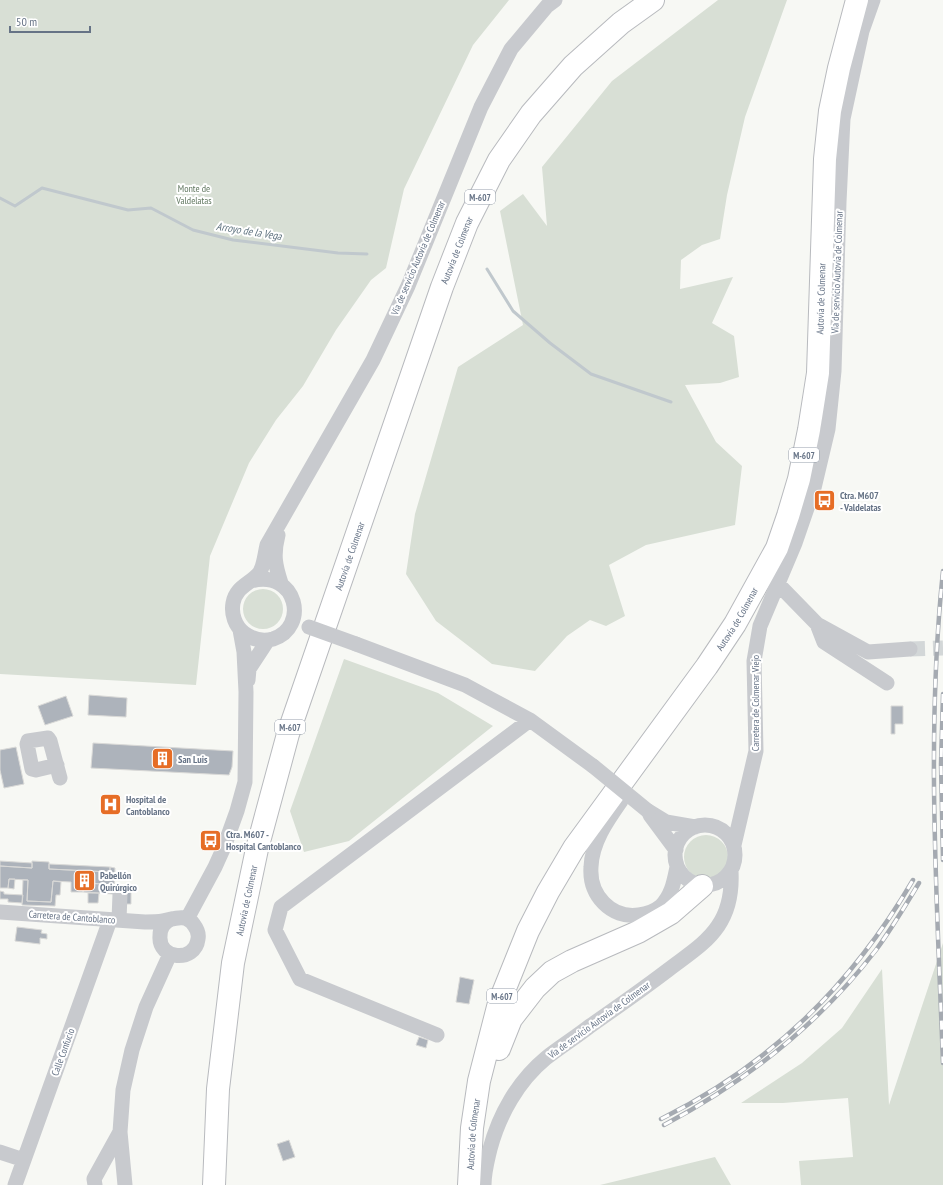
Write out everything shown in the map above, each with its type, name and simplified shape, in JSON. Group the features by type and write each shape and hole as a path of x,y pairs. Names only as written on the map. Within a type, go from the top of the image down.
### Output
{"highway":[{"name":"Autovía de Colmenar","path":"214,1185 218,1088 232,971 257,849 288,734 442,287 470,216 499,160 531,114 573,66 621,23 653,0"},
{"name":"Autovía de Colmenar","path":"469,1185 472,1128 479,1081 499,1003 528,931 548,892 574,848 707,666 734,624 777,548 788,516 799,478 809,430 818,373 825,159 830,111 839,68 857,0"},
{"path":"470,1158 484,1123 499,1046 511,1020 535,988 552,972 572,961 638,932 670,913 702,886"}],"street":[{"name":"Vía de servicio Autovía de Colmenar","path":"251,581 260,571 267,546 376,353 408,286 478,114 491,89 512,49 548,6 555,0"},
{"name":"Vía de servicio Autovía de Colmenar","path":"795,543 814,488 828,429 834,371 843,119 862,31 872,0"},
{"path":"281,583 271,579 261,578 251,581 236,593 232,612 235,622 240,630 249,637 258,640 276,638 288,628 293,620 293,600 281,583 275,564 276,545 282,519"},
{"name":"Carretera de Colmenar Viejo","path":"734,845 756,751 754,660 760,626 795,543"},
{"path":"778,584 817,624 868,652 910,649"},
{"path":"294,611 309,627"},
{"path":"817,624 824,642 886,683"},
{"path":"288,628 309,627 465,685 530,720 593,766 648,811 666,822 695,827"},
{"path":"187,919 224,847 237,811 245,782 246,692 244,652 240,630"},
{"path":"246,692 249,669 268,640"},
{"path":"436,1035 300,979 275,930 281,907 530,720"},
{"path":"647,749 633,785 603,828 593,855 591,866 593,886 596,894 605,905 616,912 625,915 653,912 667,899 671,891 677,867"},
{"path":"648,811 676,850"},
{"path":"704,824 716,826 725,832 734,845 734,862 731,871 719,882 709,886 702,886 692,883 682,875 677,867 675,856 679,840 686,832 695,827 704,824"},
{"name":"Vía de servicio Autovía de Colmenar","path":"484,1185 484,1173 494,1134 509,1101 525,1080 546,1058 659,977 712,935 719,925 732,891 731,871"},
{"name":"Calle Confucio","path":"16,1185 114,920 120,894"},
{"name":"Carretera de Cantoblanco","path":"0,912 145,922 162,922 171,919"},
{"path":"145,922 154,927 160,935 163,948 170,954 181,956 192,951 196,947 198,941 197,930 194,925 187,919 179,917 171,919 164,924 160,935"},
{"path":"125,1185 120,1132 123,1090 132,1050 146,1007 170,954"},
{"path":"96,1185 94,1179 120,1132"},
{"path":"0,1152 24,1160"}],"green space":[{"name":"Monte de Valdelatas","path":"0,0 509,0 473,45 404,189 386,268 371,280 336,330 303,386 276,420 249,463 210,556 196,685 0,674"},
{"path":"718,0 787,0 745,117 727,195 720,239 702,245 681,260 680,289 733,277 712,323 734,336 739,377 720,383 685,385 716,442 742,466 735,525 646,545 609,565 625,616 606,626 590,620 567,636 535,671 492,664 436,621 406,574 415,514 458,367 523,325 500,211 523,194 547,226 542,167 612,81"},
{"path":"259,589 267,589 274,592 280,598 283,609 280,620 274,626 267,629 259,629 252,626 246,620 243,613 243,605 246,598 252,592"},
{"path":"344,659 438,693 493,726 349,841 304,852 290,811"},
{"path":"706,835 718,839 724,845 728,857 724,869 718,875 706,879 694,875 688,869 684,857 688,845 694,839"},
{"path":"943,943 943,1185 801,1185 799,1161 853,1157 848,1098 783,1103 741,1103 802,1063 842,1028 882,969 889,1105"},
{"path":"715,1157 731,1185 600,1185"}],"building":[{"path":"89,695 127,698 126,717 88,715"},
{"path":"66,696 73,716 45,725 38,706"},
{"path":"891,706 903,706 903,724 895,724 895,734 891,734"},
{"name":"San Luis","path":"93,743 233,751 232,767 229,775 91,768"},
{"path":"16,747 24,784 4,788 0,770 0,750"},
{"path":"0,861 32,863 32,868 0,866"},
{"name":"Pabellón Quirúrgico","path":"32,861 49,862 49,869 110,872 110,867 115,868 114,888 102,888 103,884 84,883 83,892 71,892 71,882 53,881 51,902 27,901 28,880 9,879 8,888 0,888 0,866 32,868"},
{"path":"49,864 110,867 110,872 49,869"},
{"path":"9,879 15,879 14,889 8,888"},
{"path":"23,880 28,880 27,901 51,902 53,881 61,882 60,895 56,895 55,906 22,905"},
{"path":"84,883 103,884 102,888 114,888 113,894 83,892"},
{"path":"125,885 131,885 131,904 124,904"},
{"path":"0,891 4,892 4,894 23,895 22,903 8,902 8,899 0,899"},
{"path":"88,893 99,893 98,903 88,903"},
{"path":"17,927 42,930 41,933 47,934 47,939 40,938 40,944 15,941"},
{"path":"460,977 474,980 469,1004 456,1002"},
{"path":"419,1037 428,1040 426,1048 416,1045"},
{"path":"289,1140 295,1157 283,1161 277,1144"}],"waterway":[{"name":"Arroyo de la Vega","path":"0,198 15,206 42,188 128,210 151,208 193,230 233,240 338,253 367,254"},
{"path":"487,269 513,311 550,343 591,374 671,402"}],"tunnel":[{"path":"910,649 943,648"}],"railway":[{"path":"943,571 938,632 934,755 934,817 943,1063"},
{"path":"943,694 941,764 943,860"},
{"path":"661,1119 701,1097 738,1073 773,1047 805,1019 835,988 863,954 889,918 913,880"},
{"path":"664,1125 695,1108 753,1070 806,1026 854,977 876,950 919,883"}],"place":[{"name":"Ctra. M607 - Valdelatas","path":"824,501"},
{"name":"San Luis","path":"162,759"},
{"name":"Hospital de Cantoblanco","path":"111,805"},
{"name":"Ctra. M607 - Hospital Cantoblanco","path":"211,840"},
{"name":"Pabellón Quirúrgico","path":"85,881"}]}
